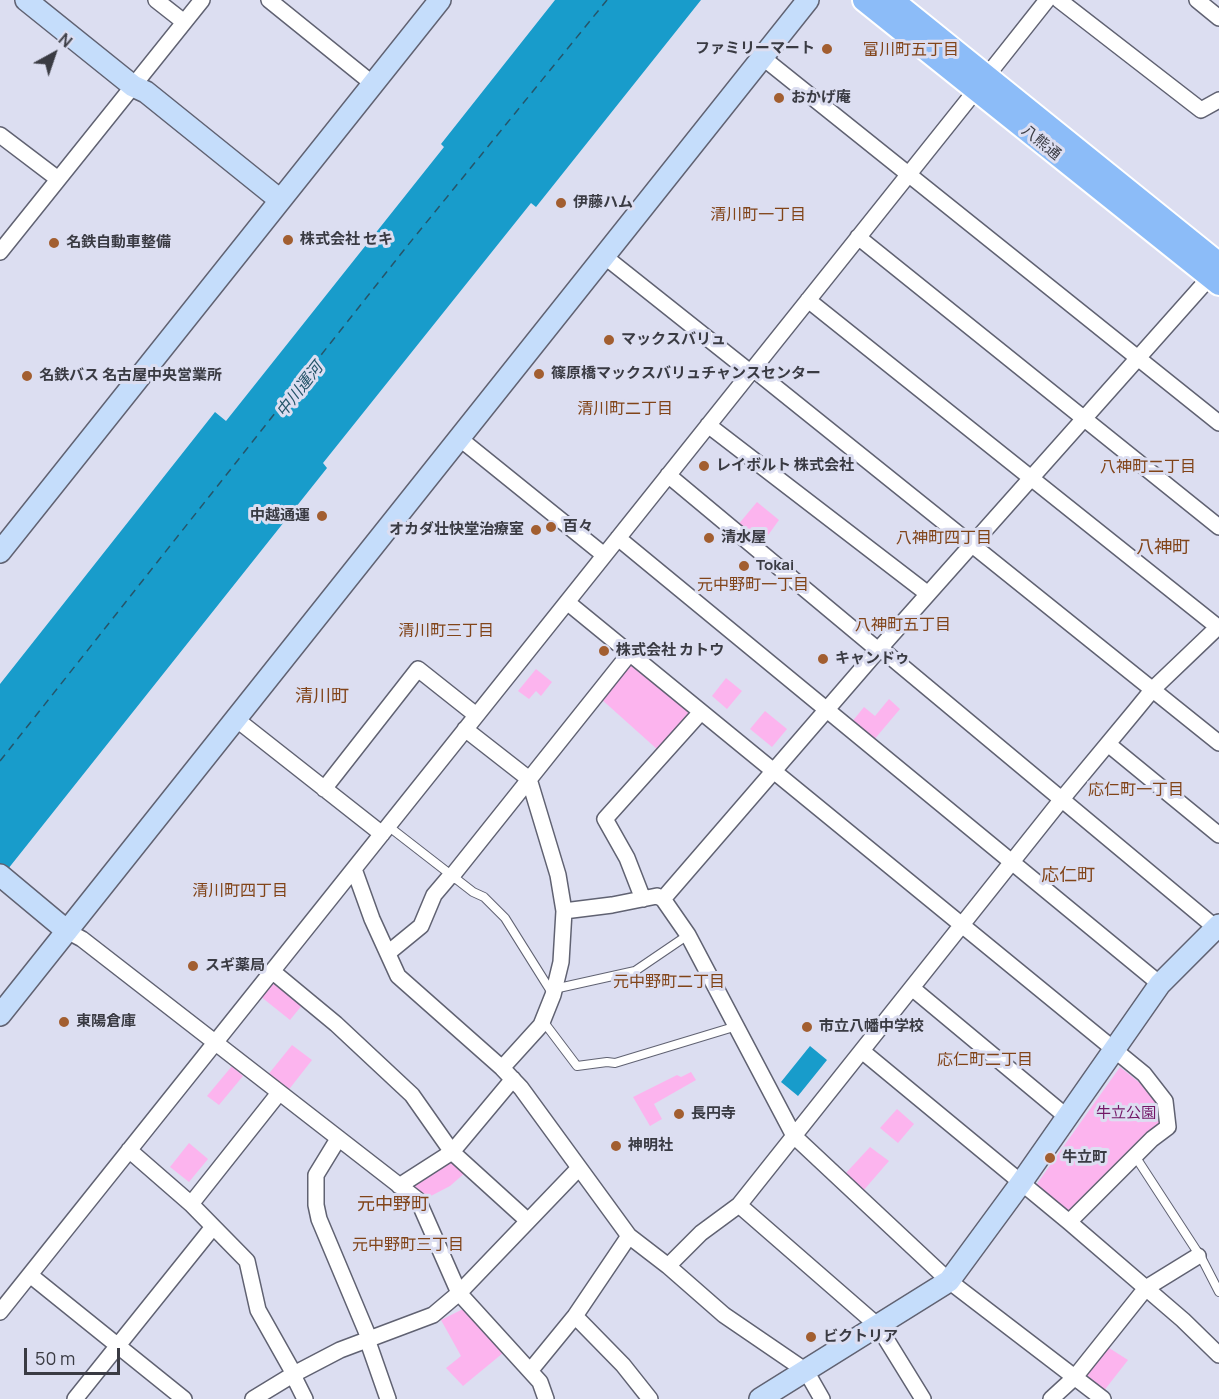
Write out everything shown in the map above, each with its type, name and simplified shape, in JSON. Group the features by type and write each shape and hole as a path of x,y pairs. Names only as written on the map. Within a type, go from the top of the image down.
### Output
{"main road":[{"name":"八熊通","path":"864,0 981,84 1217,274"},
{"name":"八熊通","path":"892,0 981,84"}],"street":[{"path":"26,0 133,86 146,92 280,200"},
{"path":"156,0 184,22"},
{"path":"0,252 202,0"},
{"path":"269,0 373,84"},
{"path":"3,540 440,0"},
{"path":"0,1015 808,0"},
{"path":"0,1312 1047,0"},
{"path":"1059,0 1201,110 1219,100"},
{"path":"1197,0 1219,18"},
{"path":"762,57 1219,423"},
{"path":"0,135 58,179"},
{"path":"858,237 1219,527"},
{"path":"604,256 972,544 1219,743"},
{"path":"663,899 972,544 1217,274"},
{"path":"668,1266 701,1233 739,1205 1062,799 1153,689 1219,627 808,300"},
{"path":"708,425 928,594"},
{"path":"459,438 604,555"},
{"path":"668,475 1218,926 1160,984 950,1281 760,1399"},
{"path":"618,538 1160,984"},
{"path":"567,602 1113,1051 1144,1074 1165,1101 1168,1127 1152,1139 1069,1222"},
{"path":"388,953 421,926 434,895 630,653"},
{"path":"324,789 418,669 476,715"},
{"path":"643,899 627,858 605,819 701,712"},
{"path":"236,719 324,789 385,830"},
{"path":"399,1186 452,1152 541,1025 554,992 561,962 564,911 558,875 529,779 465,729"},
{"path":"1108,744 1219,835"},
{"path":"354,868 372,919 398,976 521,1088 629,1236 668,1266 724,1316 806,1371 822,1399"},
{"path":"4,878 67,931 82,939 418,1200 459,1293 540,1382 546,1399"},
{"path":"564,911 657,897 663,899 688,935 794,1136 950,1281 1103,1399"},
{"path":"272,971 336,1024 412,1095 452,1152 528,1221"},
{"path":"912,988 1067,1117"},
{"path":"862,1051 1069,1222 1219,1355"},
{"path":"191,1204 279,1094"},
{"path":"338,1139 316,1175 316,1205 319,1219 368,1338 388,1399"},
{"path":"129,1150 191,1204 247,1261 258,1310 305,1399"},
{"path":"253,1399 293,1374 340,1350 433,1315 459,1293 579,1168"},
{"path":"739,1205 878,1326 923,1399"},
{"path":"75,1399 213,1227"},
{"path":"530,1371 575,1316 629,1236"},
{"path":"1051,1399 1075,1377 1146,1288 1198,1256"},
{"path":"30,1275 184,1399"},
{"path":"575,1316 623,1365 650,1399"}],"lane":[{"path":"385,830 452,875 473,892 484,897 505,918 554,992 635,971 688,935"},
{"path":"543,1021 577,1066 615,1063 737,1026"},
{"path":"1135,1156 1202,1259 1219,1292"}],"green space":[{"path":"757,502 779,520 761,545 737,526"},
{"path":"633,664 689,711 690,716 658,750 600,698 627,665"},
{"path":"536,669 552,682 541,696 536,691 529,699 518,691"},
{"path":"726,678 742,691 727,709 712,696"},
{"path":"889,699 900,709 873,741 851,723 864,707 875,716"},
{"path":"765,711 787,729 772,747 750,729"},
{"path":"269,984 278,984 303,1004 290,1020 260,996"},
{"path":"292,1045 312,1060 287,1092 267,1076"},
{"path":"232,1066 243,1076 219,1105 207,1096"},
{"name":"牛立公園","path":"1120,1067 1140,1083 1162,1109 1162,1126 1073,1211 1065,1213 1034,1188"},
{"path":"691,1072 696,1080 654,1104 662,1119 650,1126 633,1097 677,1075 681,1077"},
{"path":"897,1109 914,1124 898,1143 880,1128"},
{"path":"189,1143 208,1159 189,1182 170,1167"},
{"path":"870,1147 889,1161 863,1191 845,1174"},
{"path":"453,1160 466,1172 450,1186 425,1199 413,1188 413,1183"},
{"path":"463,1309 503,1353 463,1386 446,1368 461,1356 441,1320"},
{"path":"1106,1346 1128,1360 1103,1392 1086,1379 1085,1373"}],"water":[{"name":"中川運河","path":"555,0 701,0 536,207 531,203 323,463 327,468 0,879 0,684 215,412 226,421 444,147 441,144"},
{"path":"810,1046 827,1060 798,1096 781,1082"}],"ferry route":[{"path":"0,761 408,245 607,0"}],"place":[{"name":"ファミリーマート","path":"827,49"},
{"name":"おかげ庵","path":"779,98"},
{"name":"伊藤ハム","path":"561,203"},
{"name":"株式会社 セキ","path":"288,240"},
{"name":"名鉄自動車整備","path":"54,243"},
{"name":"マックスバリュ","path":"609,340"},
{"name":"篠原橋マックスバリュチャンスセンター","path":"539,374"},
{"name":"名鉄バス 名古屋中央営業所","path":"27,376"},
{"name":"レイボルト 株式会社","path":"704,466"},
{"name":"中越通運","path":"322,516"},
{"name":"百々","path":"551,527"},
{"name":"オカダ壮快堂治療室","path":"536,530"},
{"name":"清水屋","path":"709,538"},
{"name":"Tokai","path":"744,566"},
{"name":"株式会社 カトウ","path":"604,651"},
{"name":"キャンドゥ","path":"823,659"},
{"name":"スギ薬局","path":"193,966"},
{"name":"東陽倉庫","path":"64,1022"},
{"name":"市立八幡中学校","path":"807,1027"},
{"name":"長円寺","path":"679,1114"},
{"name":"神明社","path":"616,1146"},
{"name":"牛立町","path":"1050,1158"},
{"name":"ビクトリア","path":"811,1337"}],"district":[{"name":"富川町五丁目","path":"911,51"},
{"name":"清川町一丁目","path":"758,216"},
{"name":"清川町二丁目","path":"625,410"},
{"name":"八神町二丁目","path":"1148,468"},
{"name":"八神町四丁目","path":"944,539"},
{"name":"八神町","path":"1163,548"},
{"name":"元中野町一丁目","path":"753,586"},
{"name":"八神町五丁目","path":"903,626"},
{"name":"清川町三丁目","path":"446,632"},
{"name":"清川町","path":"322,697"},
{"name":"応仁町一丁目","path":"1136,791"},
{"name":"応仁町","path":"1068,876"},
{"name":"清川町四丁目","path":"240,892"},
{"name":"元中野町二丁目","path":"669,983"},
{"name":"応仁町二丁目","path":"985,1061"},
{"name":"元中野町","path":"393,1205"},
{"name":"元中野町三丁目","path":"408,1246"}]}
